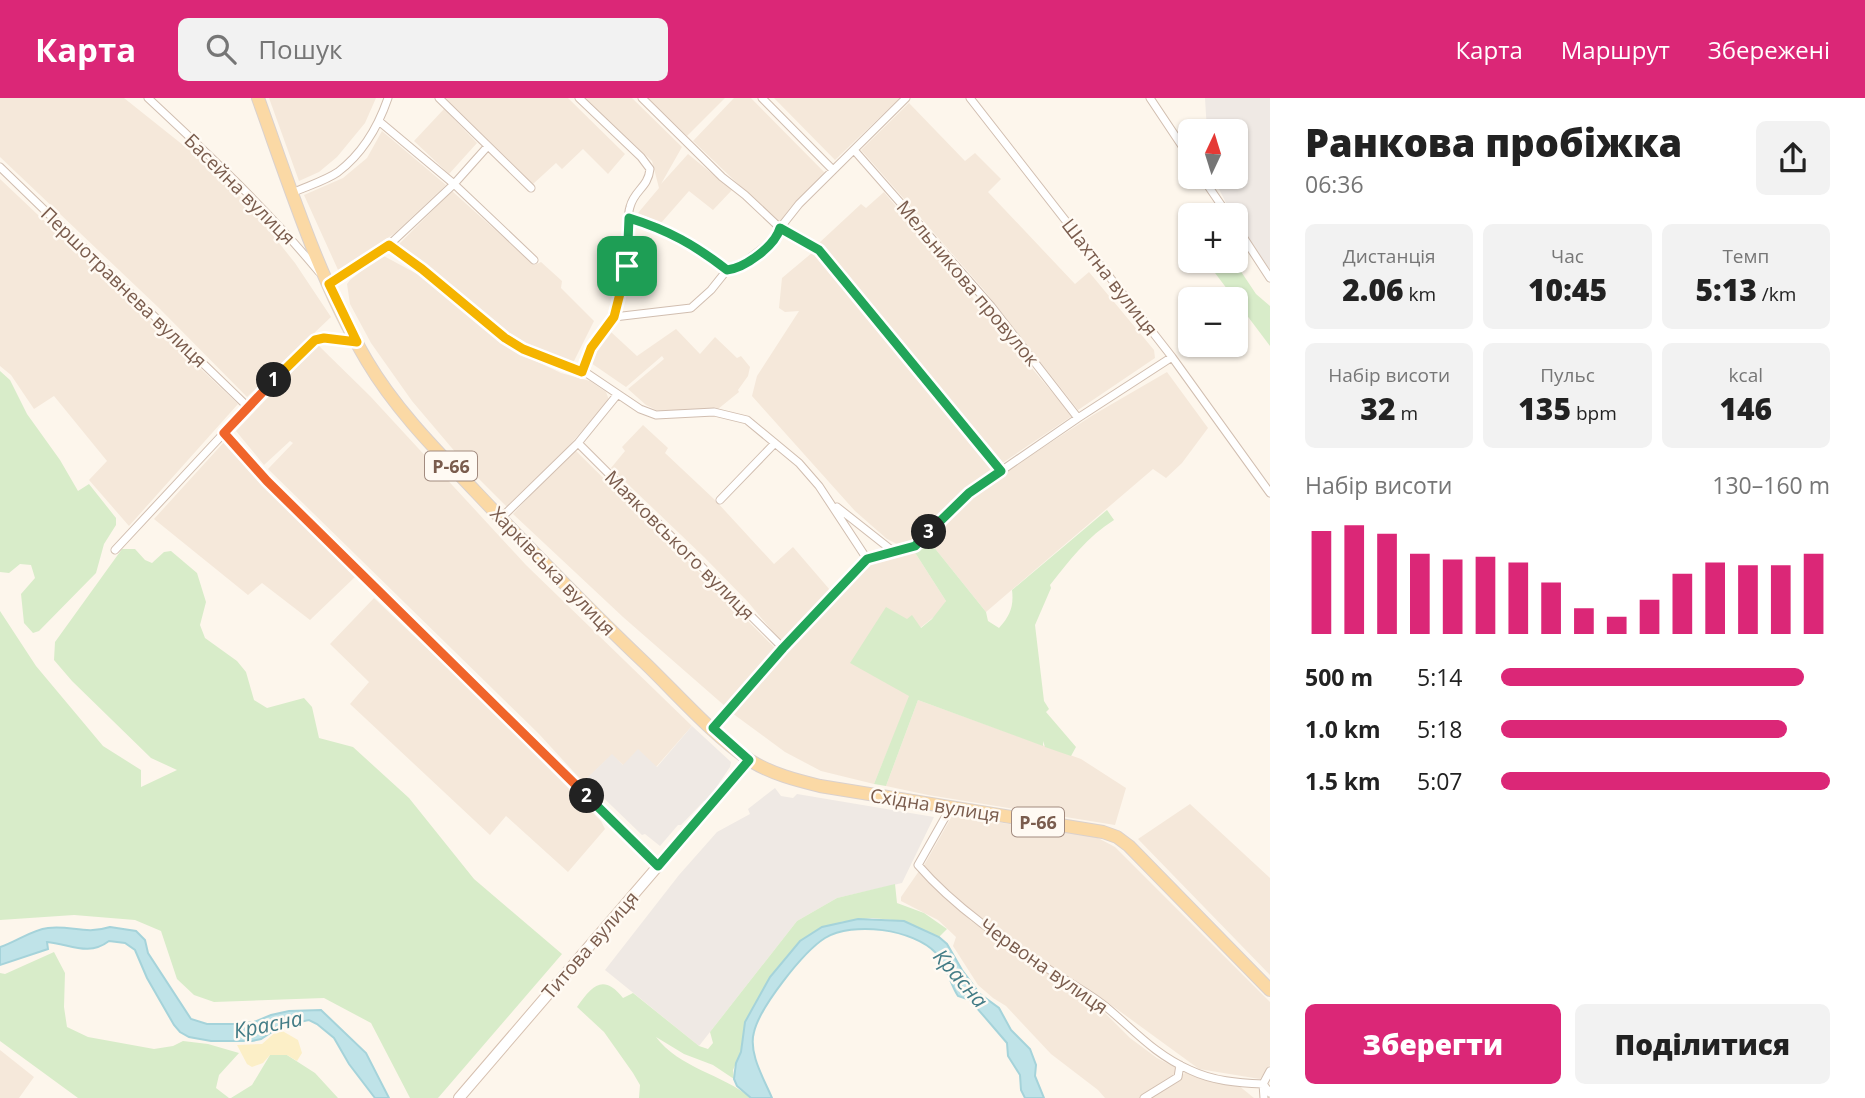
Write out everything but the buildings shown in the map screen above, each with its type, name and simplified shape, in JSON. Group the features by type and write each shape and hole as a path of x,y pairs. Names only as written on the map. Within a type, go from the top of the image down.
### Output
{"main road":[{"name":"Харківська вулиця","path":"258,98 292,193 329,284 377,378 398,407 500,518 605,625 749,760"},
{"name":"Східна вулиця","path":"749,760 772,773 820,786 1103,832 1117,837 1129,846 1270,990"}],"street":[{"name":"Басейна вулиця","path":"148,98 218,162 295,243 329,284"},
{"path":"292,193 338,172 367,142 380,122 388,98"},
{"path":"439,98 531,188"},
{"path":"579,98 641,157 650,169 649,179 628,210 627,266 614,317 591,348 582,372"},
{"path":"642,98 704,160 780,228 819,250 1001,471"},
{"path":"762,98 833,170"},
{"path":"614,317 691,308 731,270 778,237 780,228 799,204 906,98"},
{"name":"Шахтна вулиця","path":"970,98 1172,357 1270,493"},
{"path":"1150,98 1178,140"},
{"path":"380,122 454,184 534,260"},
{"path":"329,284 389,245 454,184 487,147"},
{"name":"Мельникова провулок","path":"854,150 991,306 1078,418"},
{"name":"Першотравнева вулиця","path":"0,167 248,407"},
{"path":"629,218 657,226 698,247 731,270"},
{"path":"1248,244 1270,278"},
{"path":"389,245 505,338 523,349 598,380 640,409 656,415 714,412 747,421 799,463 830,502 867,559"},
{"path":"115,550 248,407 315,340 324,338 357,342"},
{"path":"713,728 783,648 867,559 915,546 969,493 1172,357"},
{"path":"500,518 578,443 617,395"},
{"path":"224,433 267,481 658,866"},
{"name":"Маяковського вулиця","path":"578,443 783,648"},
{"path":"720,500 775,443"},
{"path":"830,502 894,552"},
{"name":"Титова вулиця","path":"459,1098 749,760"},
{"name":"Червона вулиця","path":"951,807 918,865 956,903 993,932 1105,1006 1143,1042 1180,1065 1207,1077 1237,1083 1263,1084"},
{"path":"1143,1098 1178,1077 1180,1065"},
{"path":"1264,1098 1263,1084 1270,1071"},
{"path":"1263,1084 1270,1093"}],"shaded area":[{"path":"0,98 124,98 193,153 248,204 295,263 331,317 247,397 159,308 0,157"},
{"path":"269,98 376,98 365,123 337,157 319,172 299,181"},
{"path":"445,98 568,98 625,154 608,174 583,149 562,169 556,163 533,184"},
{"path":"585,98 632,98 682,147 661,184 688,154 732,190 713,210 689,191 661,223 638,213 659,188 652,161"},
{"path":"648,98 725,98 687,136"},
{"path":"734,98 751,98 825,173 779,223 693,141"},
{"path":"774,98 900,98 835,160"},
{"path":"1205,98 1270,98 1270,270 1248,237 1248,203 1226,203 1219,189 1248,189 1248,119 1206,119"},
{"path":"909,103 965,161 975,153 1001,179 988,192 1075,284 1089,272 1154,350 1155,358 1078,410 984,290 861,150"},
{"path":"444,109 477,143 449,174 414,141"},
{"path":"382,131 446,185 395,233 339,272 304,195 343,178 367,158"},
{"path":"0,179 238,404 129,526 89,480 107,461 54,396 34,409 11,375 0,366"},
{"path":"452,191 534,265 541,262 562,281 561,288 594,321 573,363 526,346 489,319 399,244"},
{"path":"884,192 1072,416 1001,464 819,243 861,204 866,208"},
{"path":"813,252 987,460 991,471 931,520 912,542 903,547 887,539 855,511 752,396 757,376 799,311 785,312 779,308 782,278"},
{"path":"382,255 419,275 515,351 561,373 590,381 606,392 609,400 567,448 507,507 473,473 412,401 371,343 350,304 347,284"},
{"path":"676,329 700,354 715,337 737,358 741,356 750,367 739,392 718,409 658,411 646,405 628,389 664,359 662,356 626,387 591,363 602,339 611,332 637,356"},
{"path":"318,345 370,396 526,565 692,726 656,767 623,765 612,755 583,782 539,734 268,469 293,443 290,441 264,465 236,431"},
{"path":"1167,372 1208,428 1182,463 1166,478 1153,469 986,612 929,541 951,515 985,485 1093,415"},
{"path":"643,425 668,448 665,453 715,500 774,564 793,547 830,590 783,644 748,602 611,468 625,451 622,447"},
{"path":"225,441 355,577 310,620 262,583 248,595 154,519"},
{"path":"574,449 776,649 726,707 623,617 513,514"},
{"path":"914,551 946,601 939,613 920,628 910,696 874,784 821,771 785,752 732,713 862,567"},
{"path":"374,598 469,688 601,821 605,829 568,872 506,816 490,835 350,704 369,682 330,644"},
{"path":"918,700 1081,759 1126,788 1115,825 886,786"},
{"path":"692,726 731,762 730,767 707,801 678,825 660,846 645,834 642,835 585,780 612,754 623,765 638,749 657,767"},
{"path":"775,788 781,796 793,798 797,794 934,817 902,883 837,898 797,921 699,1046 605,970 679,875 717,832 750,814 748,809"},
{"path":"1190,804 1270,878 1270,975 1138,839"},
{"path":"952,816 1087,835 1115,847 1270,1002 1270,1065 1260,1079 1199,1069 1103,999 1011,940 965,905 923,867"},
{"path":"919,871 971,921 1101,1009 1130,1038 1176,1068 1176,1074 1141,1098 1105,1098 1051,1054 1006,1006 978,985 953,946 956,937 938,920 901,901"},
{"path":"0,1050 34,1077 19,1098 0,1098"},
{"path":"1186,1072 1238,1085 1254,1098 1146,1098"}],"green space":[{"path":"1215,273 1242,273 1256,294 1270,306 1270,346 1248,317 1248,287 1226,287"},
{"path":"0,371 10,380 27,414 60,460 78,491 89,484 116,518 116,525 104,544 96,573 39,631 33,633 24,623 21,594 35,578 31,565 20,564 9,573 0,572"},
{"path":"1107,510 1114,520 1087,541 1050,585 1035,625 1044,701 1049,709 1046,712 1076,747 1071,756 1045,747 1043,741 1043,746 918,700 886,786 874,784 909,696 850,663 886,607 907,619 912,615 921,628 946,601 914,551 929,541 986,612 988,621 999,628 1010,610 1012,590"},
{"path":"122,549 135,549 145,560 152,563 164,552 171,551 197,573 206,602 200,625 205,638 237,661 246,672 254,700 267,708 304,698 312,707 319,738 353,747 409,798 474,879 562,954 438,1098 410,1098 371,1023 324,998 214,1002 194,995 177,979 161,931 135,920 74,915 0,920 0,611 36,666 103,746 141,770 141,787 177,770 151,758 54,660 55,642"},
{"path":"895,884 897,903 924,913 947,929 939,937 904,921 872,918 840,922 770,977 746,1020 741,1052 733,1070 734,1079 713,1065 684,1054 656,1037 676,1056 751,1098 639,1098 640,1085 633,1073 604,1032 577,1007 598,985 609,986 623,998 633,993 699,1046 708,1049 713,1043 710,1032 797,921 837,898"},
{"path":"54,952 65,973 64,1007 67,1027 88,1037 154,1049 173,1046 183,1041 208,1044 239,1053 219,1075 216,1088 229,1098 78,1098 0,1041 0,973 5,974"},
{"path":"270,1055 287,1055 315,1073 338,1098 231,1098 252,1085"}],"sand":[{"path":"279,1029 298,1040 302,1053 297,1061 287,1055 270,1055 263,1063 252,1067 247,1064 237,1045 262,1044"}],"water":[{"name":"Красна","path":"858,919 904,921 939,937 947,944 980,994 999,1008 1011,1030 1030,1049 1036,1065 1035,1076 1044,1098 1025,1098 1021,1090 1020,1075 1008,1056 1007,1043 970,1000 958,996 936,953 913,938 866,929 837,933 816,945 784,981 758,1021 753,1048 772,1098 751,1098 737,1086 734,1079 736,1063 741,1052 745,1022 770,977 800,941 822,927"},
{"name":"Красна","path":"56,927 93,930 110,927 136,931 145,940 148,953 191,1019 207,1024 236,1024 254,1022 289,1011 321,1010 366,1053 389,1098 375,1098 349,1064 334,1038 309,1020 281,1026 261,1039 252,1041 211,1041 189,1037 180,1032 147,978 135,950 125,943 109,941 86,949 47,942 48,949 0,965 0,947 36,931"}],"route":[{"path":"629,218 657,226 698,247 727,270 736,269 761,252 778,237 780,228 819,250 1001,471 969,493 915,546 867,559 783,648 713,728 749,760 658,866 267,481 224,433 315,340 324,338 357,342 329,284 389,245 505,338 523,349 582,372 591,348 614,317 627,266 629,218"}]}
